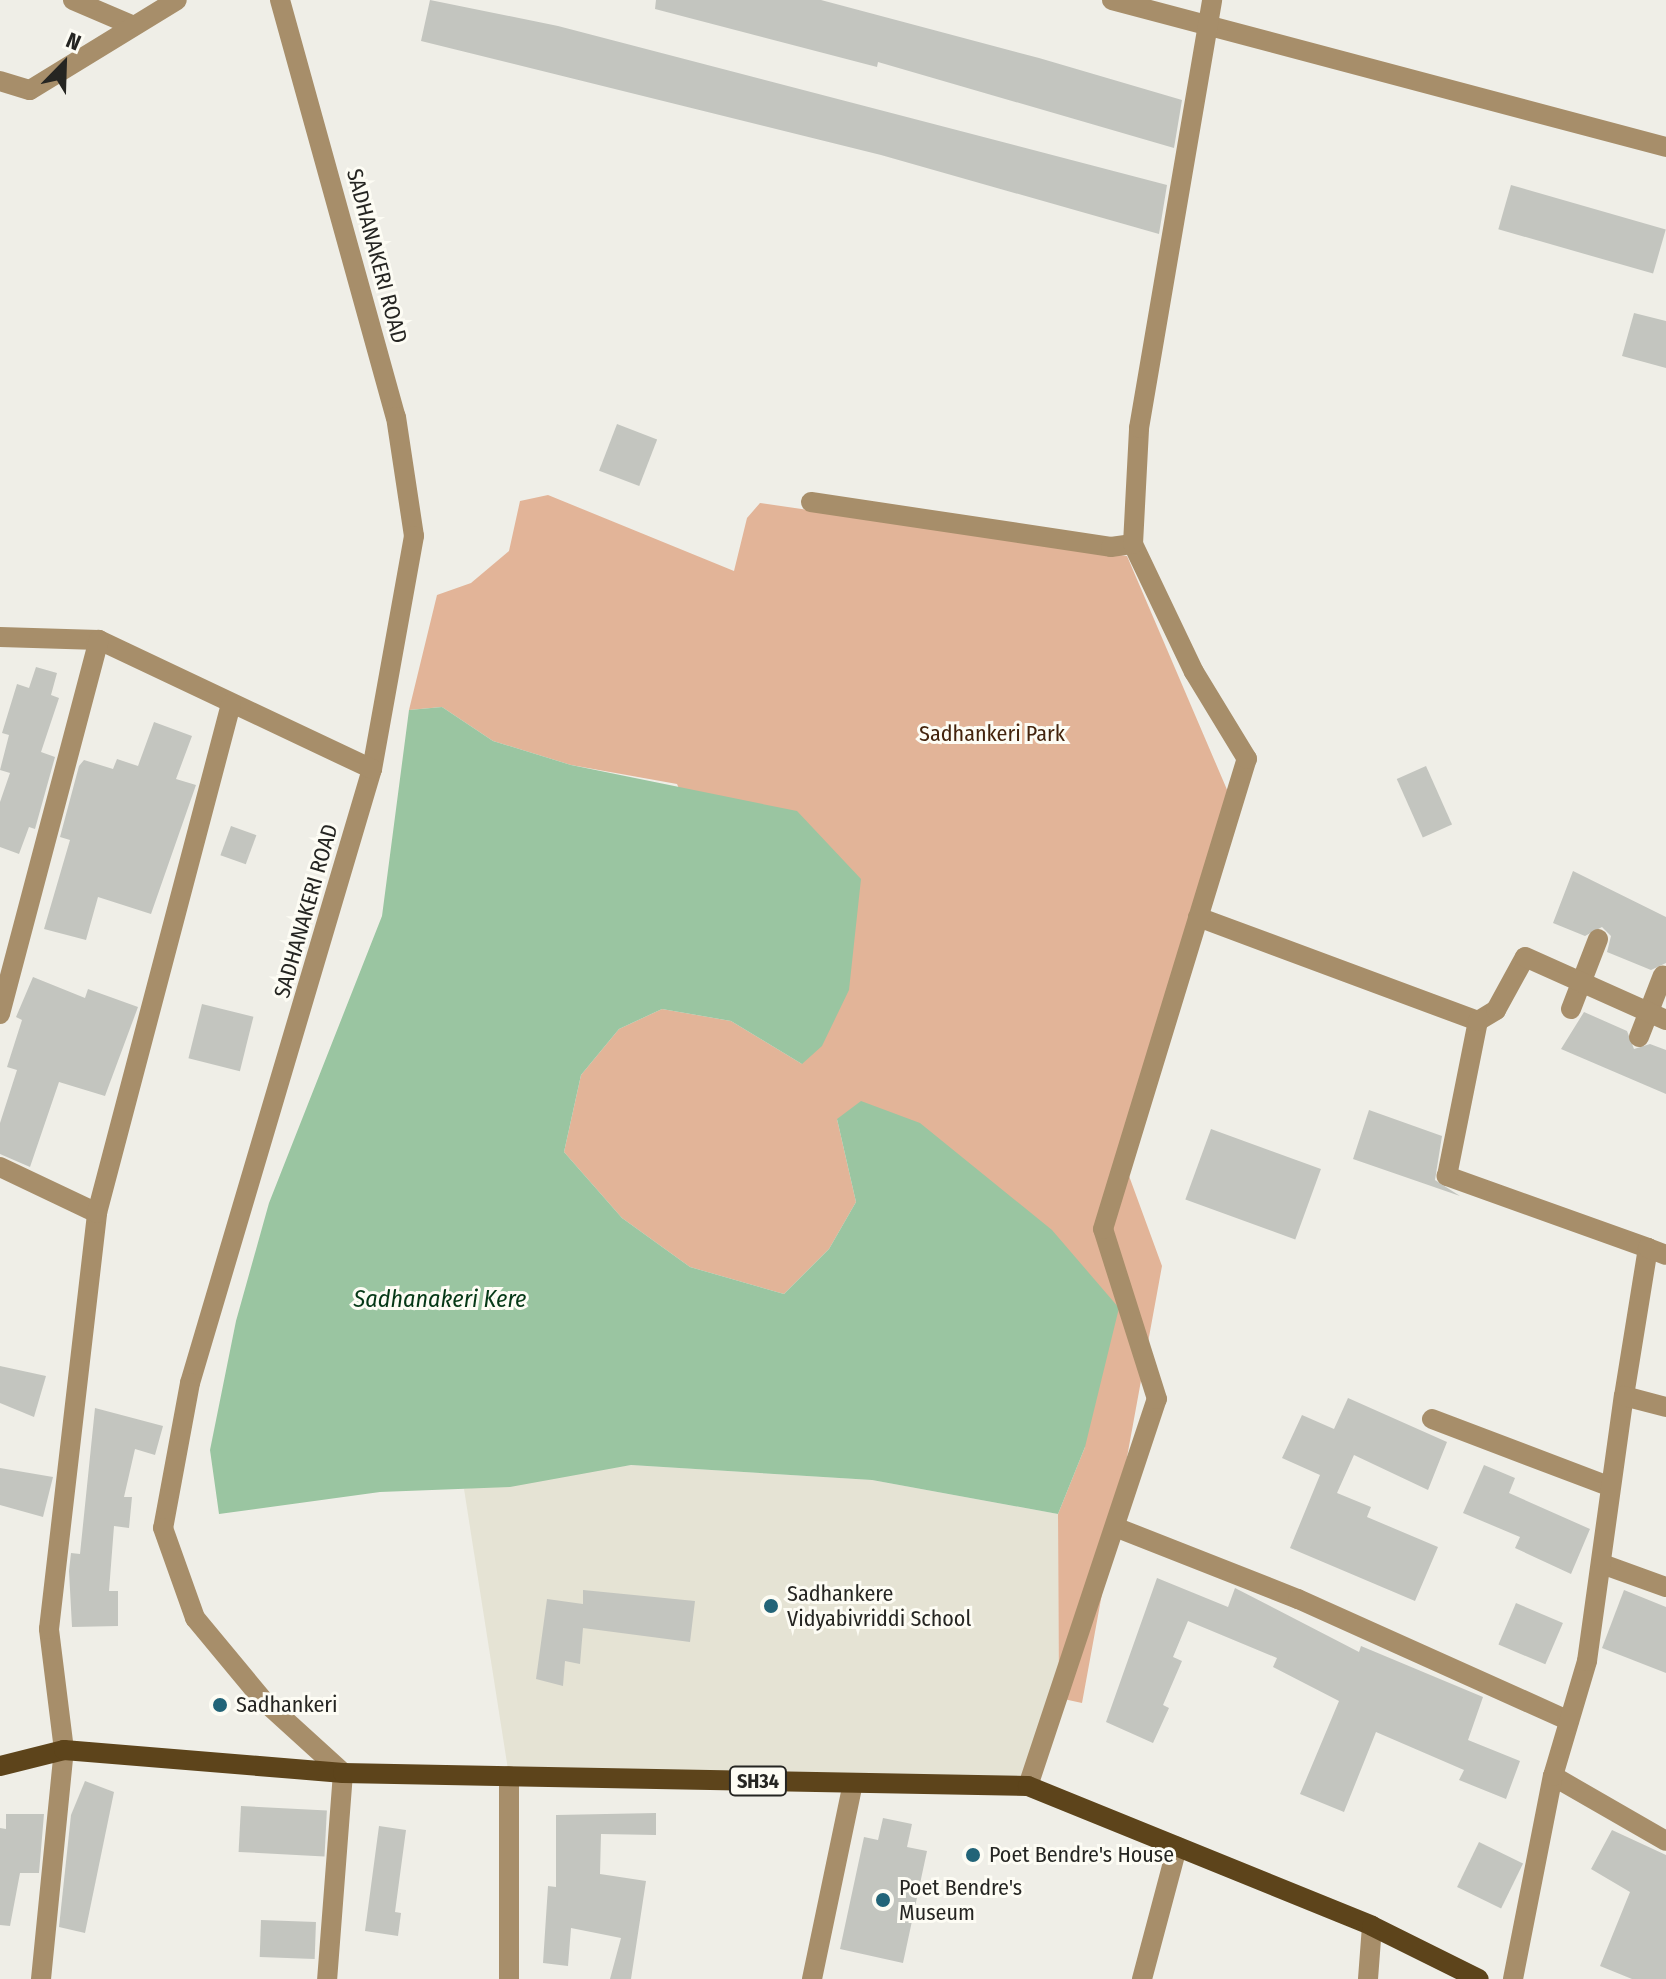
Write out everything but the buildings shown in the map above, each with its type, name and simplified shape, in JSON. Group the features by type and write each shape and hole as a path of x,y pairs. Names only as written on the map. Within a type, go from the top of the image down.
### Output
{"main road":[{"name":"SH34","path":"0,1766 64,1750 343,1773 1028,1786 1372,1926 1479,1979"}],"street":[{"path":"73,0 129,24"},
{"path":"0,81 30,90 129,24 177,0"},
{"name":"SADHANAKERI ROAD","path":"280,0 396,417 414,536 372,769 190,1383 163,1528 195,1618 264,1701 343,1773"},
{"path":"1112,0 1666,147"},
{"path":"1028,1786 1157,1399 1103,1229 1247,759 1194,672 1133,544 1139,428 1212,0"},
{"path":"811,502 1111,547 1133,544"},
{"path":"0,637 99,640 372,769"},
{"path":"0,1014 99,640"},
{"path":"41,1979 64,1750 49,1629 97,1213 231,704"},
{"path":"1198,917 1478,1021"},
{"path":"1571,1009 1598,939"},
{"path":"1513,1979 1553,1776 1587,1661 1602,1564 1608,1486 1624,1396 1657,1252 1447,1176 1478,1021 1496,1010 1525,957 1658,1014"},
{"path":"1639,1037 1658,1014 1663,975"},
{"path":"0,1167 97,1213"},
{"path":"1624,1396 1666,1407"},
{"path":"1432,1419 1608,1486"},
{"path":"1115,1527 1298,1599 1569,1721"},
{"path":"1602,1564 1666,1587"},
{"path":"327,1979 343,1773"},
{"path":"509,1776 509,1979"},
{"path":"1553,1776 1666,1841"},
{"path":"812,1979 853,1783"},
{"path":"1142,1979 1177,1847"},
{"path":"1368,1979 1372,1926"}],"shaded area":[{"name":"Sadhankere Vidyabivriddi School","path":"631,1465 872,1480 1058,1514 1059,1698 1028,1786 509,1776 464,1489"}],"green space":[{"name":"Sadhankeri Park","path":"548,495 734,571 747,518 760,503 1127,556 1237,813 1125,1165 1162,1266 1082,1703 1059,1698 1058,1514 1085,1447 837,1119 856,1202 829,1249 784,1294 690,1267 622,1218 564,1152 581,1075 619,1029 662,1009 731,1021 802,1064 677,784 571,765 493,741 442,707 409,710 437,595 471,583 509,551 520,501"}],"water":[{"name":"Sadhanakeri Kere","path":"442,707 493,741 571,765 797,811 861,879 849,990 822,1046 802,1064 731,1021 662,1009 619,1029 581,1075 564,1152 622,1218 690,1267 784,1294 829,1249 856,1202 837,1119 861,1101 920,1123 1052,1230 1119,1308 1085,1447 1058,1514 872,1480 631,1465 510,1487 380,1492 219,1514 210,1450 236,1321 269,1203 382,916 409,710"}],"place":[{"name":"Sadhankere Vidyabivriddi School","path":"771,1606"},
{"name":"Sadhankeri","path":"220,1705"},
{"name":"Poet Bendre's House","path":"973,1855"},
{"name":"Poet Bendre's Museum","path":"883,1900"}]}
